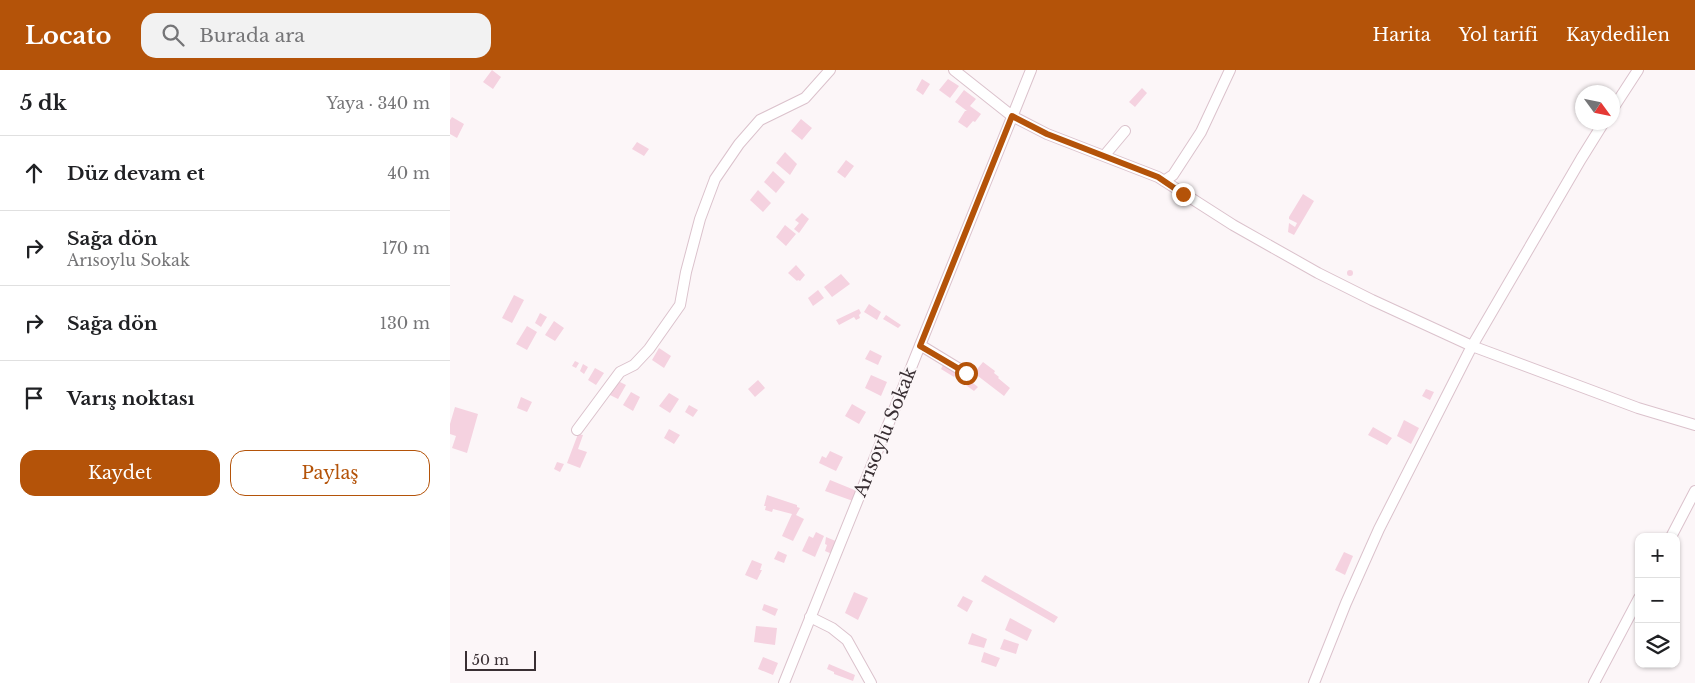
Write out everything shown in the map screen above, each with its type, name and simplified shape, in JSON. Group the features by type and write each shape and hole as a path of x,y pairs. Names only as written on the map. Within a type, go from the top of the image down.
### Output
{"street":[{"path":"577,430 620,372 634,365 649,348 680,305 686,272 700,219 715,180 739,144 760,120 805,98 830,70"},
{"path":"954,70 1012,116 1047,134 1158,177 1233,225 1318,273 1372,300 1472,346 1638,408 1695,425"},
{"name":"Arısoylu Sokak","path":"784,683 1031,70"},
{"path":"1164,181 1173,175 1201,132 1230,70"},
{"path":"1620,98 1638,70"},
{"path":"1314,683 1346,603 1379,529 1472,346 1599,130"},
{"path":"1104,156 1125,131"},
{"path":"920,346 966,373"},
{"path":"1673,533 1695,491"},
{"path":"1594,683 1635,606"},
{"path":"810,617 832,628 847,640 871,683"}],"building":[{"path":"492,70 501,77 493,89 483,82"},
{"path":"922,79 930,84 923,95 916,90"},
{"path":"948,79 959,86 950,98 939,90"},
{"path":"1142,88 1147,93 1135,107 1129,102"},
{"path":"964,90 976,99 970,106 981,114 967,128 958,122 965,111 967,111 955,102"},
{"path":"452,117 464,124 457,138 450,134 450,120"},
{"path":"801,119 812,128 802,140 791,131"},
{"path":"637,142 649,149 644,156 632,149"},
{"path":"785,152 797,164 790,175 776,163"},
{"path":"846,160 854,166 845,178 837,172"},
{"path":"773,171 785,182 776,193 764,182"},
{"path":"758,190 771,203 763,212 750,200"},
{"path":"1303,194 1314,201 1294,235 1288,232 1289,223 1295,227 1297,223 1289,219 1289,217"},
{"path":"802,213 809,219 799,233 794,229 799,223 795,220"},
{"path":"785,225 796,234 786,246 776,237"},
{"path":"796,265 805,275 800,281 797,281 788,273"},
{"path":"1350,270 1353,273 1350,276 1347,273"},
{"path":"841,274 850,284 832,297 824,287"},
{"path":"818,290 824,298 813,306 808,298"},
{"path":"514,295 524,300 512,323 502,318"},
{"path":"869,304 881,312 877,320 864,312"},
{"path":"859,309 861,313 859,315 860,318 856,320 854,317 839,325 836,320"},
{"path":"540,313 547,317 541,327 535,323"},
{"path":"886,315 901,325 898,328 883,319"},
{"path":"554,321 564,328 555,341 545,335"},
{"path":"527,326 537,332 527,350 516,344"},
{"path":"659,348 671,356 664,368 652,360"},
{"path":"870,350 882,356 878,365 865,359"},
{"path":"575,361 579,363 576,368 572,366"},
{"path":"945,361 957,372 954,377 941,369"},
{"path":"983,362 995,371 994,373 998,378 1010,388 1004,396 974,373"},
{"path":"583,364 588,367 584,374 580,371"},
{"path":"595,368 604,373 596,385 588,380"},
{"path":"871,375 887,382 881,396 865,388"},
{"path":"963,375 978,387 974,391 959,380"},
{"path":"616,380 626,385 618,399 608,394"},
{"path":"758,380 765,388 755,397 748,389"},
{"path":"1426,389 1434,392 1430,400 1422,396"},
{"path":"631,392 640,397 633,411 623,405"},
{"path":"669,393 679,399 670,413 659,406"},
{"path":"521,397 532,402 527,412 517,408"},
{"path":"852,404 866,412 859,424 845,416"},
{"path":"689,405 698,410 693,417 685,412"},
{"path":"455,407 478,414 467,453 452,448 456,436 450,434 450,424"},
{"path":"1404,420 1419,428 1411,444 1397,436"},
{"path":"1373,427 1392,438 1387,445 1368,435"},
{"path":"669,429 680,435 674,444 664,438"},
{"path":"578,434 583,435 578,449 587,452 580,468 567,463"},
{"path":"830,451 843,457 836,471 819,463 822,456 826,458"},
{"path":"557,462 564,464 560,472 554,469"},
{"path":"830,480 857,491 853,501 825,491"},
{"path":"767,495 797,505 800,508 796,515 804,519 793,541 782,536 792,514 773,509 772,512 765,510 766,506 764,506"},
{"path":"816,532 824,536 815,557 802,551 809,536 813,538"},
{"path":"826,537 838,542 832,554 825,551 827,545 825,544"},
{"path":"778,551 787,555 784,563 774,559"},
{"path":"1344,552 1353,556 1345,575 1335,570"},
{"path":"752,560 762,564 760,570 762,570 757,580 745,575"},
{"path":"985,575 1058,617 1054,623 981,581"},
{"path":"854,592 868,598 858,620 845,613"},
{"path":"963,596 973,601 967,612 957,606"},
{"path":"764,604 778,609 775,616 762,610"},
{"path":"1010,618 1032,630 1027,641 1005,630"},
{"path":"756,626 777,628 775,645 754,642"},
{"path":"972,633 987,639 984,648 968,644"},
{"path":"1004,639 1019,644 1016,654 1000,649"},
{"path":"984,652 1000,658 996,667 981,662"},
{"path":"763,657 778,663 773,675 758,669"},
{"path":"829,664 855,675 853,681 834,674 834,672 827,669"}],"route":[{"path":"966,373 920,346 1012,116 1047,134 1158,177 1183,194"}]}
